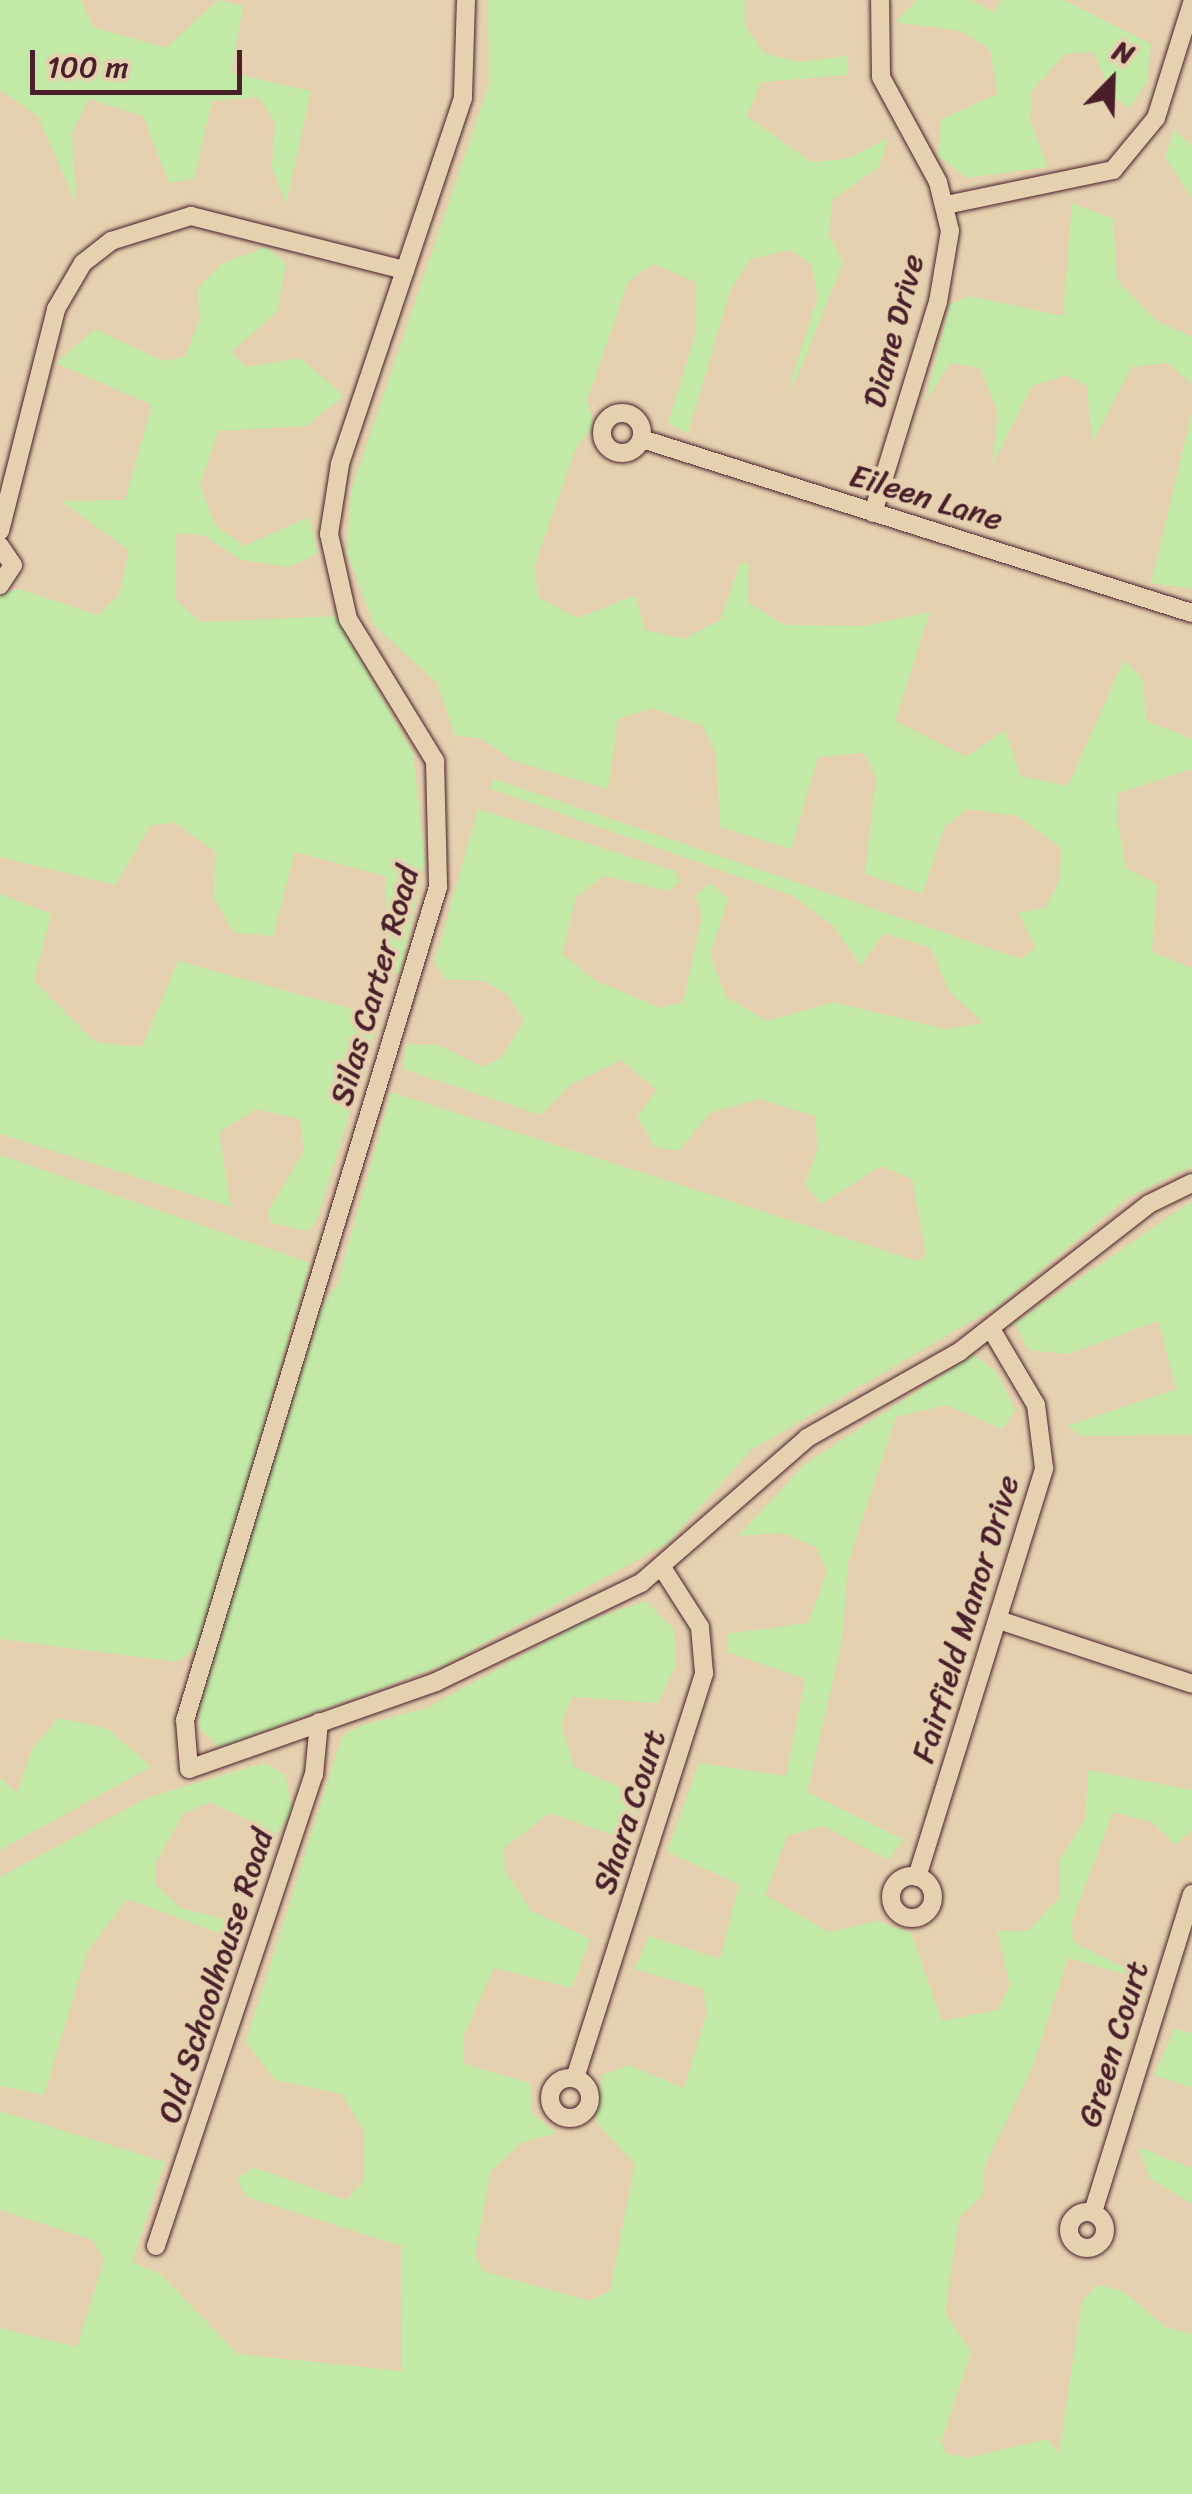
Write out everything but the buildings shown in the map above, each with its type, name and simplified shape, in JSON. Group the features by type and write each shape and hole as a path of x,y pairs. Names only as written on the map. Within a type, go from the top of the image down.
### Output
{"street":[{"name":"Silas Carter Road","path":"319,1722 190,1769 184,1720 438,887 436,761 348,619 329,534 340,464 464,98 466,0"},
{"path":"880,0 881,77 946,205 1113,170 1156,118 1192,3"},
{"name":"Diane Drive","path":"872,513 938,302 946,205"},
{"path":"0,530 56,308 84,263 111,242 161,220 207,217 405,270"},
{"name":"Eileen Lane","path":"642,439 1192,613"},
{"path":"0,546 13,564 0,585"},
{"path":"319,1722 436,1682 663,1568 808,1438 990,1328 1148,1204 1192,1183"},
{"name":"Fairfield Manor Drive","path":"917,1877 998,1620 1046,1445 1024,1377 990,1328"},
{"name":"Shara Court","path":"575,2078 704,1672 700,1627 663,1568"},
{"path":"998,1620 1192,1684"},
{"name":"Old Schoolhouse Road","path":"156,2246 314,1775 319,1722"},
{"name":"Green Court","path":"1092,2212 1192,1894"}],"green space":[{"path":"0,0 81,0 93,27 166,48 218,0 243,6 231,73 311,91 286,204 272,167 275,123 259,97 212,101 194,179 169,183 143,116 89,99 72,134 76,203 38,116 0,90"},
{"path":"488,0 745,0 745,27 766,54 799,62 847,56 847,75 761,82 747,116 811,162 846,159 888,138 879,167 832,200 829,235 843,262 798,375 787,394 818,296 811,264 791,250 750,259 730,291 688,433 668,424 695,335 695,282 654,264 628,282 587,400 594,426 576,448 534,567 539,598 578,618 636,595 644,630 684,639 720,620 740,564 749,563 748,603 785,625 864,626 930,612 895,721 966,757 1005,730 1020,776 1068,786 1124,660 1142,678 1147,721 1192,739 1192,769 1118,793 1117,819 1126,868 1157,885 1152,952 1192,968 1192,1166 1127,1198 999,1305 751,1450 668,1543 446,1664 221,1747 200,1730 197,1695 322,1304 337,1285 391,1092 917,1261 926,1255 912,1179 881,1166 821,1204 805,1184 818,1148 815,1116 759,1099 710,1113 679,1151 655,1147 637,1117 657,1090 621,1060 570,1085 541,1115 403,1069 407,1044 438,1045 482,1067 501,1058 524,1021 508,995 484,981 444,979 435,961 478,809 675,871 680,882 669,891 604,876 576,897 562,954 596,981 661,1008 683,1002 702,917 695,895 711,883 728,899 710,954 725,996 767,1021 833,1002 945,1029 984,1023 949,991 931,948 884,933 861,966 833,926 793,896 489,788 494,779 1021,959 1036,947 1018,913 1046,907 1060,880 1061,848 1017,816 967,809 944,828 922,894 865,874 876,777 864,753 818,757 791,849 720,827 716,753 703,726 652,708 618,719 608,789 514,761 480,738 455,736 437,683 374,625 347,553 351,491 489,84"},
{"path":"917,0 971,0 994,12 1001,0 1064,0 1151,44 1147,82 1130,108 1113,97 1093,52 1065,54 1032,91 1030,121 1048,167 967,178 938,156 941,119 998,94 990,49 961,31 895,22"},
{"path":"1174,130 1192,145 1192,198 1165,157"},
{"path":"1072,203 1113,219 1117,280 1157,321 1192,337 1192,384 1168,363 1132,367 1092,443 1087,386 1067,375 1032,386 992,465 998,413 980,368 950,363 925,402 950,304 969,296 1063,316"},
{"path":"266,247 286,263 277,312 231,352 246,367 300,358 344,396 306,426 218,431 200,486 215,525 244,546 309,517 318,553 290,567 241,560 203,535 175,533 176,600 201,622 336,616 413,753 425,861 400,973 388,972 385,876 295,852 273,936 234,933 214,899 215,851 175,823 151,825 115,885 0,857 0,594 19,589 98,615 119,595 129,550 61,501 125,500 152,405 56,363 95,329 163,361 185,357 199,321 198,288 223,263"},
{"path":"1192,412 1192,589 1151,583"},
{"path":"0,894 51,914 34,981 95,1042 142,1047 178,961 363,1012 374,1034 316,1223 307,1231 271,1223 268,1211 304,1151 300,1119 256,1109 219,1133 231,1207 0,1134"},
{"path":"0,1155 310,1263 201,1645 177,1662 0,1639"},
{"path":"1192,1201 1192,1435 1081,1436 1067,1426 1176,1389 1158,1321 1069,1354 1028,1350 1015,1323"},
{"path":"973,1355 995,1370 1016,1411 1002,1429 946,1405 896,1417 848,1562 842,1641 807,1792 904,1840 888,1860 824,1826 787,1836 765,1895 829,1932 877,1921 911,1933 942,2021 998,2010 1010,1985 997,1931 1028,1931 1060,1897 1060,1860 1085,1819 1088,1770 1192,1790 1192,1830 1176,1845 1152,1822 1113,1812 1072,1921 1073,1942 1153,1982 1068,1958 1031,2071 985,2165 982,2196 959,2218 945,2313 971,2352 941,2442 946,2453 967,2458 1047,2439 1059,2453 1082,2301 1097,2285 1123,2291 1166,2327 1192,2334 1192,2494 0,2494 0,2328 77,2347 104,2260 93,2240 0,2210 0,2111 165,2162 132,2262 160,2274 238,2354 402,2371 401,2246 247,2197 237,2179 253,2167 346,2200 364,2180 363,2130 342,2094 275,2080 246,2042 342,1736 362,1725 427,1708 583,1622 646,1601 674,1629 676,1664 658,1703 572,1697 561,1725 574,1767 642,1797 626,1840 550,1813 504,1848 505,1870 530,1910 590,1939 572,1988 494,1968 463,2037 464,2064 530,2083 532,2113 556,2133 521,2143 491,2171 475,2254 483,2271 589,2301 610,2291 635,2164 595,2121 602,2075 628,2065 684,2088 707,2013 703,1989 635,1969 649,1936 720,1959 739,1884 667,1852 699,1763 786,1776 805,1679 728,1652 727,1634 808,1623 827,1572 816,1547 782,1533 738,1536 805,1464"},
{"path":"59,1718 108,1729 151,1767 0,1850 0,1778 17,1793 32,1749"},
{"path":"264,1763 285,1774 292,1810 278,1834 210,1802 184,1813 155,1864 156,1885 181,1908 238,1923 238,1940 127,1899 87,1952 44,2095 0,2086 0,1877 149,1797"},
{"path":"1175,2028 1192,2034 1192,2088 1154,2075"},
{"path":"1138,2147 1192,2168 1192,2204 1150,2178"}]}
